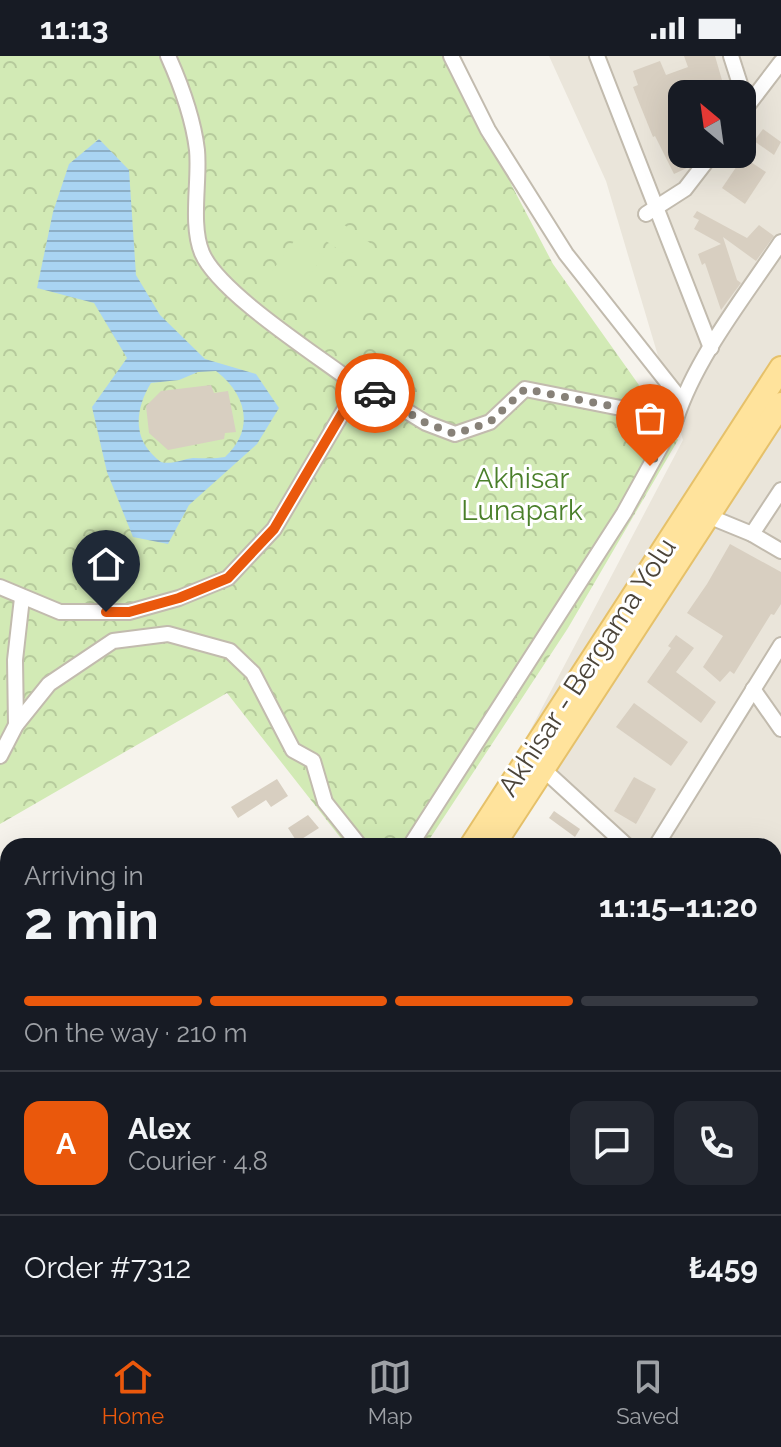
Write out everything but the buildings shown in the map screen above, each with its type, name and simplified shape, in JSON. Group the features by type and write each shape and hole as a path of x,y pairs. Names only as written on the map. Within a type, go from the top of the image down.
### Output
{"main road":[{"name":"Akhisar - Bergama Yolu","path":"476,838 781,368"},
{"name":"Akhisar - Bergama Yolu","path":"498,838 781,404"}],"street":[{"path":"168,56 182,88 197,150 195,208 202,253 224,286 355,384 379,394 426,423 455,434 490,422 525,389 676,419"},
{"path":"451,56 488,130 566,254 682,401"},
{"path":"731,56 737,80"},
{"path":"604,58 652,210 711,348"},
{"path":"756,95 781,62"},
{"path":"652,210 685,189 701,168"},
{"path":"415,838 624,513 711,348 781,242"},
{"path":"0,587 60,612 129,612 179,598 228,578 274,529 353,395 355,384"},
{"path":"752,534 781,490"},
{"path":"708,516 752,534 781,551"},
{"path":"16,725 15,660 22,598"},
{"path":"0,756 16,725 49,684 113,641 168,634 230,651 253,673 293,750 313,761 325,802 354,838"},
{"path":"661,838 781,645"},
{"path":"753,689 781,729"},
{"path":"543,769 618,838"}],"shaded area":[{"path":"549,56 781,56 781,838 631,838 523,744 683,440 606,181"}],"green space":[{"name":"Akhisar Lunapark","path":"0,56 443,56 504,165 553,264 678,440 568,628 430,838 341,838 227,693 0,824"},
{"path":"340,222 373,245 359,264 326,241"},
{"path":"297,237 324,256 290,302 264,282"},
{"path":"349,274 374,292 341,336 316,318"}],"water":[{"path":"99,139 129,170 136,275 160,315 205,359 256,374 279,408 257,444 189,505 168,544 133,537 107,472 92,407 127,358 94,303 37,288 53,212 69,164","holes":["216,371 227,380 240,401 244,424 241,435 225,457 193,458 169,463 161,462 152,454 139,428 142,401 151,383"]}],"way so far":[{"path":"375,393 426,423 455,434 490,422 525,389 676,419 650,466"}],"route":[{"path":"106,612 129,612 179,598 228,578 274,529 310,472 353,395 355,384 375,393"}]}
